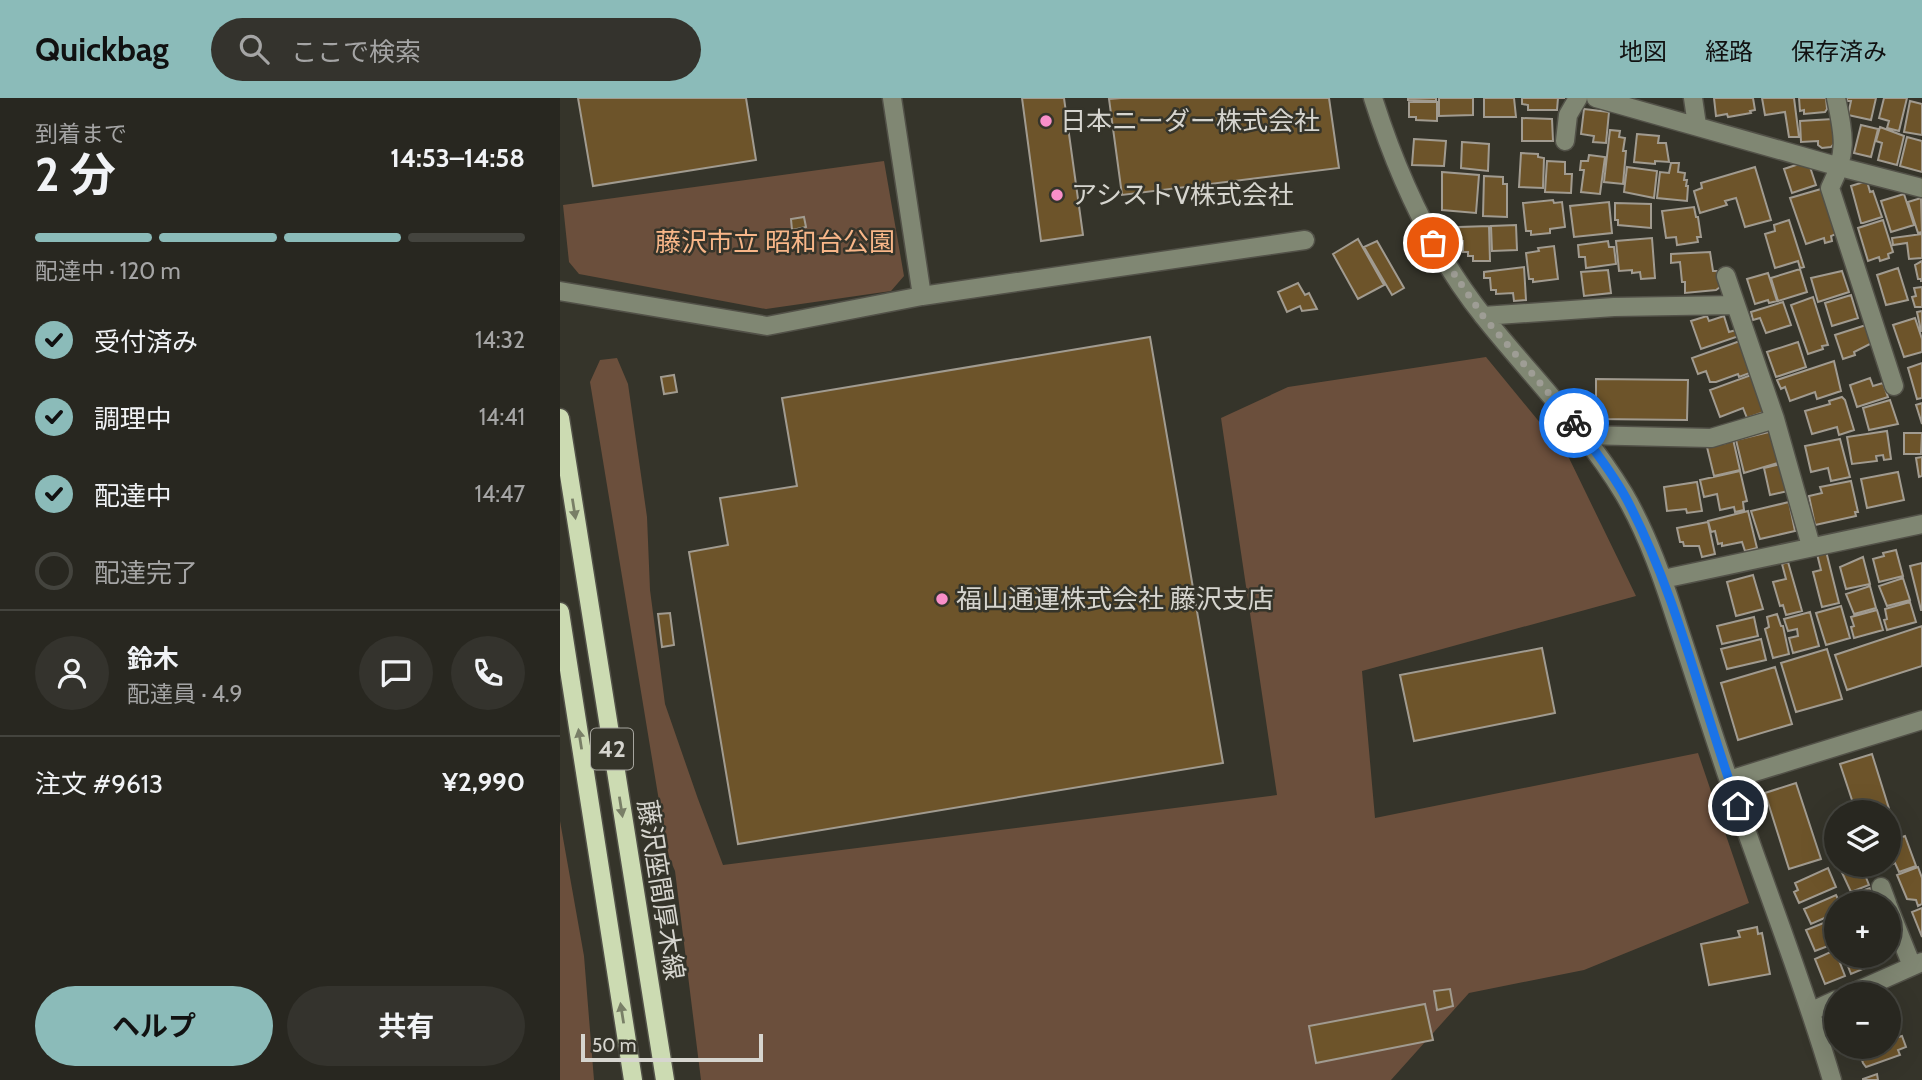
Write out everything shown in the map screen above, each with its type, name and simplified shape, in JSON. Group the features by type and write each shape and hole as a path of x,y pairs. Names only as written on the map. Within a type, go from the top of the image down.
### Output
{"main road":[{"name":"藤沢座間厚木線","path":"560,418 665,1080"},
{"name":"42","path":"560,612 633,1080"}],"street":[{"path":"892,98 922,296"},
{"path":"1373,98 1390,150 1417,214 1433,243 1483,316 1553,396 1624,495 1663,579 1729,780 1812,1011 1832,1080"},
{"path":"1565,141 1568,115 1578,98"},
{"path":"1596,98 1922,188"},
{"path":"1693,98 1697,125"},
{"path":"1836,98 1844,138 1840,167 1830,188 1894,386"},
{"path":"560,291 766,326 922,296 1305,240"},
{"path":"1726,276 1775,419 1811,546"},
{"path":"1483,316 1614,307 1736,305"},
{"path":"1583,435 1711,438 1775,419"},
{"path":"1663,579 1922,524"},
{"path":"1729,780 1922,720"},
{"path":"1877,982 1917,964 1901,932"},
{"path":"1812,1011 1824,1006"}],"green space":[{"name":"藤沢市立 昭和台公園","path":"884,161 904,276 891,291 766,309 579,274 569,262 563,205"},
{"path":"1486,357 1569,458 1636,596 1362,671 1375,818 1698,753 1749,903 1584,970 1469,993 1391,1080 701,1080 675,871 669,857 659,801 590,382 600,360 617,358 628,384 647,517 650,590 665,704 723,865 1277,795 1221,418 1288,387"},
{"path":"560,821 584,956 594,1080 560,1080"}],"building":[{"path":"578,98 746,98 756,160 593,186"},
{"path":"1022,98 1064,98 1083,235 1041,241"},
{"path":"1329,98 1339,168 1122,195 1109,99"},
{"path":"1436,98 1436,101 1408,100"},
{"path":"1439,98 1473,98 1473,115 1439,116"},
{"path":"1484,98 1514,98 1516,117 1484,117"},
{"path":"1522,98 1558,98 1557,110 1528,110 1528,105 1522,104"},
{"path":"1714,98 1753,98 1755,110 1728,117 1727,114 1716,116"},
{"path":"1762,98 1794,98 1799,137 1789,137 1785,112 1765,115"},
{"path":"1799,98 1826,98 1827,109 1825,112 1804,114 1804,110 1800,111"},
{"path":"1847,98 1876,98 1871,120 1848,115 1851,101 1847,101"},
{"path":"1884,98 1907,98 1899,131 1887,128 1889,121 1879,118"},
{"path":"1910,101 1922,104 1922,135 1904,132"},
{"path":"1409,102 1437,102 1437,121 1409,117"},
{"path":"1584,109 1609,112 1606,143 1593,142 1594,136 1581,134"},
{"path":"1522,118 1552,119 1553,141 1522,141"},
{"path":"1833,119 1835,143 1831,147 1822,148 1818,141 1801,142 1800,121"},
{"path":"1861,125 1878,129 1871,157 1854,153"},
{"path":"1880,127 1904,136 1897,165 1878,160 1882,143 1876,141"},
{"path":"1610,130 1620,131 1619,137 1625,138 1623,184 1604,182"},
{"path":"1637,134 1659,136 1658,143 1666,143 1669,162 1634,162"},
{"path":"1907,137 1922,141 1922,172 1900,166"},
{"path":"1414,139 1446,141 1444,166 1412,165"},
{"path":"1462,142 1489,144 1488,171 1461,168"},
{"path":"1521,153 1538,154 1538,157 1544,158 1543,188 1519,187"},
{"path":"1589,155 1605,157 1600,194 1581,192 1584,170 1580,170 1581,161 1588,161"},
{"path":"1547,161 1565,162 1565,174 1572,174 1571,193 1545,192"},
{"path":"1808,161 1816,185 1792,193 1784,169"},
{"path":"1671,163 1679,163 1678,172 1685,173 1687,201 1657,198 1660,172 1669,173"},
{"path":"1627,167 1657,171 1654,198 1624,192"},
{"path":"1755,167 1771,220 1745,227 1736,198 1725,201 1727,205 1700,213 1694,191 1702,188 1701,183"},
{"path":"1442,172 1479,175 1476,213 1442,210"},
{"path":"1484,176 1503,177 1503,184 1507,184 1507,217 1483,216"},
{"path":"1867,181 1882,217 1861,223 1851,186"},
{"path":"1821,189 1836,234 1831,236 1832,241 1825,243 1824,238 1806,244 1790,198"},
{"path":"1904,194 1914,225 1891,232 1881,201"},
{"path":"1921,198 1922,232 1918,233 1908,202"},
{"path":"1553,200 1554,203 1562,202 1565,227 1550,229 1550,233 1531,235 1531,231 1526,231 1523,203"},
{"path":"1609,202 1612,233 1574,237 1570,206"},
{"path":"1615,203 1651,204 1651,228 1618,225 1618,220 1615,220"},
{"path":"1694,207 1701,237 1697,237 1698,242 1677,245 1676,237 1666,238 1662,211"},
{"path":"804,217 806,227 792,230 791,219"},
{"path":"1789,220 1804,267 1800,268 1798,261 1775,268 1765,234 1775,231 1774,225"},
{"path":"1883,220 1893,252 1888,254 1889,258 1880,261 1879,257 1868,261 1858,228"},
{"path":"1516,225 1517,250 1492,251 1491,226"},
{"path":"1489,226 1490,261 1473,261 1473,256 1463,252 1463,241 1459,241 1459,227"},
{"path":"1922,234 1922,258 1909,259 1907,243 1893,245 1892,238"},
{"path":"1652,238 1655,278 1641,279 1640,272 1619,271 1616,241"},
{"path":"1358,239 1384,285 1358,299 1333,254"},
{"path":"1377,241 1404,288 1392,295 1364,247"},
{"path":"1608,241 1609,247 1614,247 1616,264 1586,268 1585,257 1579,257 1578,245"},
{"path":"1554,246 1558,279 1533,282 1533,279 1529,279 1526,253"},
{"path":"1710,252 1713,271 1717,271 1723,285 1716,290 1685,293 1680,262 1671,263 1671,254"},
{"path":"1922,261 1921,281 1918,279 1915,265"},
{"path":"1524,267 1526,300 1514,301 1513,293 1496,294 1496,290 1491,290 1490,278 1484,278 1484,272"},
{"path":"1898,268 1908,300 1886,305 1877,275"},
{"path":"1800,269 1807,292 1778,301 1771,278"},
{"path":"1608,270 1611,293 1584,296 1581,272"},
{"path":"1842,271 1849,292 1818,302 1811,278"},
{"path":"1768,273 1777,301 1769,303 1768,300 1755,304 1747,279"},
{"path":"1298,283 1305,295 1309,293 1317,309 1302,311 1300,306 1287,312 1278,292"},
{"path":"1922,287 1922,307 1915,307 1912,297 1916,296 1914,288"},
{"path":"1851,295 1858,318 1832,326 1825,303"},
{"path":"1813,297 1828,345 1808,354 1791,305"},
{"path":"1783,302 1791,325 1766,333 1760,318 1753,320 1751,312"},
{"path":"1922,311 1922,331 1921,331 1917,312"},
{"path":"1707,316 1709,321 1724,316 1729,332 1736,330 1739,336 1701,349 1691,321"},
{"path":"1915,318 1922,339 1922,352 1904,357 1893,325"},
{"path":"1866,325 1872,343 1854,352 1855,355 1843,359 1835,335"},
{"path":"1150,337 1223,763 738,844 689,552 728,545 720,498 797,486 782,398"},
{"path":"1740,341 1755,371 1716,382 1710,382 1706,371 1698,374 1692,358"},
{"path":"1798,342 1806,367 1776,377 1767,352"},
{"path":"1834,361 1841,391 1817,399 1815,392 1790,401 1785,387 1781,389 1777,380"},
{"path":"1922,363 1922,398 1917,399 1908,368"},
{"path":"674,375 677,392 664,394 661,377"},
{"path":"1751,375 1764,412 1747,418 1743,408 1720,417 1710,390"},
{"path":"1870,378 1873,386 1883,383 1888,397 1857,407 1850,385"},
{"path":"1596,379 1688,380 1687,420 1596,419"},
{"path":"1842,397 1854,430 1839,435 1837,427 1812,434 1805,411 1830,404 1829,401"},
{"path":"1890,400 1898,424 1869,430 1863,408"},
{"path":"1922,403 1922,424 1916,405"},
{"path":"1773,431 1781,462 1744,473 1736,440"},
{"path":"1887,431 1891,459 1884,460 1883,455 1876,456 1877,461 1852,464 1847,437"},
{"path":"1904,433 1922,433 1921,454 1904,454"},
{"path":"1733,439 1740,470 1714,476 1707,447"},
{"path":"1840,439 1850,477 1831,481 1828,468 1811,472 1805,446"},
{"path":"1922,457 1922,476 1919,477 1916,458"},
{"path":"1781,464 1788,491 1770,495 1764,468"},
{"path":"1740,471 1747,501 1743,502 1744,510 1735,512 1734,507 1720,510 1717,494 1704,497 1700,480"},
{"path":"1898,472 1904,500 1867,508 1861,479"},
{"path":"1851,481 1858,512 1855,512 1856,516 1815,525 1809,496 1822,493 1820,487"},
{"path":"1697,482 1702,511 1667,511 1664,487"},
{"path":"1789,502 1795,531 1760,539 1751,511"},
{"path":"1748,511 1757,548 1745,551 1742,542 1722,546 1722,543 1718,544 1715,531 1711,532 1708,521"},
{"path":"1708,522 1715,554 1702,557 1699,546 1684,546 1683,542 1680,542 1677,528"},
{"path":"1896,550 1903,576 1879,582 1873,559"},
{"path":"1826,551 1839,603 1822,607 1813,572 1821,570 1817,554"},
{"path":"1863,557 1870,584 1846,589 1840,567"},
{"path":"1788,562 1802,611 1786,615 1783,605 1780,606 1773,582 1786,579 1782,564"},
{"path":"1922,563 1922,610 1921,610 1910,566"},
{"path":"1753,575 1763,609 1736,616 1727,582"},
{"path":"1903,578 1910,600 1887,606 1879,586"},
{"path":"1870,586 1876,608 1854,614 1846,594"},
{"path":"1910,602 1916,622 1887,630 1885,609"},
{"path":"1841,606 1850,638 1826,645 1816,613"},
{"path":"1877,610 1883,630 1854,638 1851,617"},
{"path":"1810,612 1819,646 1793,653 1789,638 1798,636 1797,629 1788,631 1784,619"},
{"path":"670,613 674,645 662,647 658,614"},
{"path":"1777,614 1783,626 1789,654 1773,658 1765,629 1769,627 1767,617"},
{"path":"1754,617 1758,636 1722,644 1717,626"},
{"path":"1922,626 1922,666 1847,690 1835,655"},
{"path":"1761,639 1766,660 1727,669 1721,649"},
{"path":"1542,648 1555,713 1414,741 1400,675"},
{"path":"1827,649 1842,699 1796,712 1781,663"},
{"path":"1775,667 1792,724 1738,740 1721,683"},
{"path":"1872,754 1886,800 1852,800 1840,764"},
{"path":"1796,783 1821,859 1789,869 1765,793"},
{"path":"1905,836 1916,866 1901,871 1901,837"},
{"path":"1918,867 1922,878 1922,904 1918,906 1916,900 1907,899 1898,877 1901,877 1901,873"},
{"path":"1824,870 1824,877 1832,877 1836,887 1799,903 1794,892 1798,890 1795,883"},
{"path":"1844,877 1866,877 1869,885 1851,891"},
{"path":"1824,900 1824,918 1811,924 1804,909"},
{"path":"1922,908 1922,937 1912,912"},
{"path":"1824,923 1824,948 1815,951 1806,930"},
{"path":"1757,927 1758,934 1762,933 1770,974 1709,985 1701,944 1740,937 1738,931"},
{"path":"1824,955 1824,968 1842,968 1845,976 1824,982 1815,959"},
{"path":"1849,968 1865,968 1851,974"},
{"path":"1450,989 1453,1006 1437,1010 1434,991"},
{"path":"1425,1004 1433,1040 1316,1063 1309,1026"},
{"path":"1901,1036 1906,1047 1901,1049"},
{"path":"1862,1059 1889,1059 1866,1067"},
{"path":"1877,1074 1878,1080 1863,1080 1863,1079"}],"way so far":[{"path":"1433,243 1483,316 1574,423"}],"place":[{"name":"日本ニーダー株式会社","path":"1046,121"},
{"name":"アシストV株式会社","path":"1057,195"},
{"name":"福山通運株式会社 藤沢支店","path":"942,599"}],"route":[{"path":"1574,423 1624,495 1663,579 1738,806"}]}
